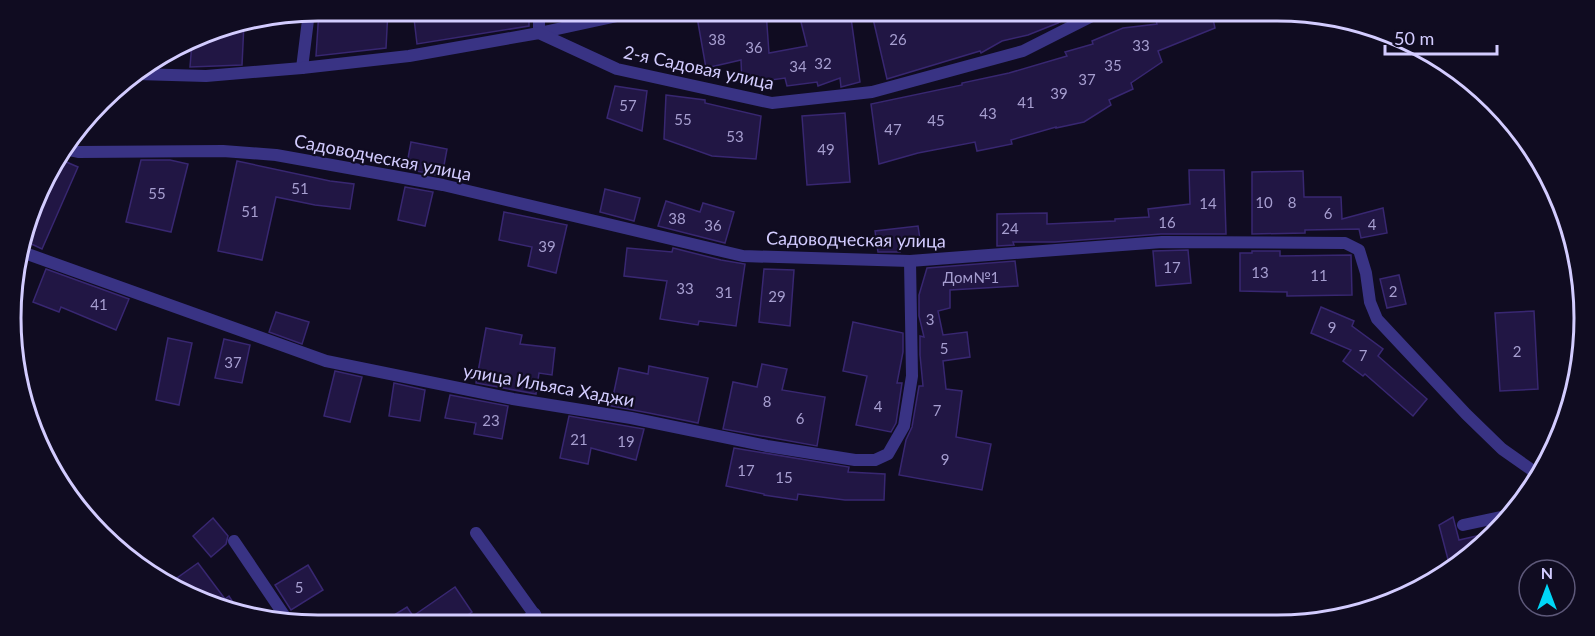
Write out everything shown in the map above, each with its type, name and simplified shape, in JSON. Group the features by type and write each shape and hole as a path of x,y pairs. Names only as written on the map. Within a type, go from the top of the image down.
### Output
{"street":[{"path":"538,33 539,21"},
{"path":"148,74 206,76 409,56 594,21"},
{"name":"2-я Садовая улица","path":"538,33 617,69 772,103 872,92 1023,51 1082,21"},
{"path":"302,68 308,22"},
{"name":"Садоводческая улица","path":"72,151 224,151 276,155 443,185 743,255 910,261 1162,242 1345,243 1359,250 1366,273 1370,302 1377,319 1466,414 1502,449 1532,470"},
{"name":"улица Ильяса Хаджи","path":"28,254 326,361 513,399 631,418 767,446 855,460 875,460 888,454 903,426 912,376 910,261"},
{"path":"1463,525 1496,518"},
{"path":"476,532 534,614"},
{"path":"234,542 282,612"}],"building":[{"path":"318,21 387,21 386,48 316,56"},
{"path":"414,21 529,21 529,26 417,44"},
{"path":"698,21 767,21 769,53 807,46 801,21 851,21 860,82 841,87 840,78 818,86 817,82 787,86 785,78 742,84 741,60 706,68"},
{"path":"874,21 1061,21 1028,35 1002,41 981,53 980,51 887,79"},
{"path":"1156,21 1213,21 1215,28 1158,51 1162,62 1131,83 1133,89 1109,100 1111,105 1084,122 1056,127 1011,140 1012,144 977,151 975,142 918,153 879,164 871,104 1009,73 1067,56 1065,52 1093,44 1092,41 1123,28 1157,24"},
{"path":"244,30 242,65 190,67 191,50"},
{"path":"615,86 647,91 642,131 607,118"},
{"path":"666,95 705,100 705,103 761,116 756,159 712,156 664,139"},
{"path":"845,113 850,182 807,185 802,116"},
{"path":"411,142 447,149 442,176 406,169"},
{"path":"141,160 170,160 188,164 171,232 126,222"},
{"path":"237,161 354,184 350,209 276,197 262,260 218,251"},
{"path":"66,162 78,167 42,249 30,244 31,241 44,204"},
{"path":"1189,170 1224,170 1226,234 1161,234 1055,242 1013,242 1014,245 997,246 997,214 1047,213 1047,224 1115,221 1115,219 1149,217 1148,209 1190,204"},
{"path":"1303,171 1304,197 1341,197 1342,219 1383,208 1387,233 1361,238 1359,229 1252,234 1252,172"},
{"path":"405,187 433,192 425,226 398,220"},
{"path":"605,189 640,198 634,221 600,212"},
{"path":"666,201 700,212 703,203 734,212 725,243 658,226"},
{"path":"504,212 567,225 556,273 528,266 532,247 499,240"},
{"path":"918,226 920,239 899,242 900,252 878,252 875,231"},
{"path":"627,248 672,252 673,248 745,264 736,326 699,321 698,325 660,319 667,281 624,276"},
{"path":"1188,250 1191,283 1156,286 1153,251"},
{"path":"1252,251 1280,251 1280,256 1351,255 1352,295 1287,296 1287,292 1240,291 1240,253 1252,253"},
{"path":"1015,261 1018,286 950,290 950,308 938,311 943,335 967,332 970,357 943,361 946,389 962,391 956,437 991,444 982,490 899,475 906,440 912,427 919,386 923,386 920,336 924,337 919,316 919,295 927,268"},
{"path":"46,269 129,299 116,330 61,307 59,312 33,302"},
{"path":"764,269 794,270 790,326 759,322"},
{"path":"1399,275 1406,304 1387,308 1380,279"},
{"path":"1321,307 1354,321 1352,326 1383,349 1378,356 1427,399 1413,416 1365,374 1363,376 1343,361 1351,350 1311,333"},
{"path":"1534,311 1538,389 1500,391 1495,313"},
{"path":"276,312 309,322 302,344 269,332"},
{"path":"853,322 903,333 903,352 897,383 902,383 896,423 891,432 856,425 867,376 843,371"},
{"path":"486,328 522,335 520,344 555,348 552,375 539,373 536,394 476,383"},
{"path":"168,338 192,343 179,405 156,400"},
{"path":"224,339 250,345 242,383 215,378"},
{"path":"762,364 787,369 782,390 825,397 817,446 723,429 733,382 757,387"},
{"path":"649,366 708,378 698,423 611,406 619,368 648,374"},
{"path":"335,371 362,377 350,422 324,416"},
{"path":"394,383 425,390 420,421 389,416"},
{"path":"450,395 508,406 502,439 474,434 476,423 445,418"},
{"path":"569,416 644,429 636,460 591,448 588,464 560,458"},
{"path":"734,448 849,467 848,472 885,474 884,500 845,500 798,494 797,500 726,486"},
{"path":"1453,517 1459,540 1479,535 1448,561 1439,525"},
{"path":"213,518 228,536 226,544 211,557 193,536"},
{"path":"198,563 225,599 229,596 233,602 204,592 176,579"},
{"path":"308,565 323,590 291,610 275,585"},
{"path":"455,587 472,612 468,615 414,615"},
{"path":"407,607 412,615 394,615"}]}
